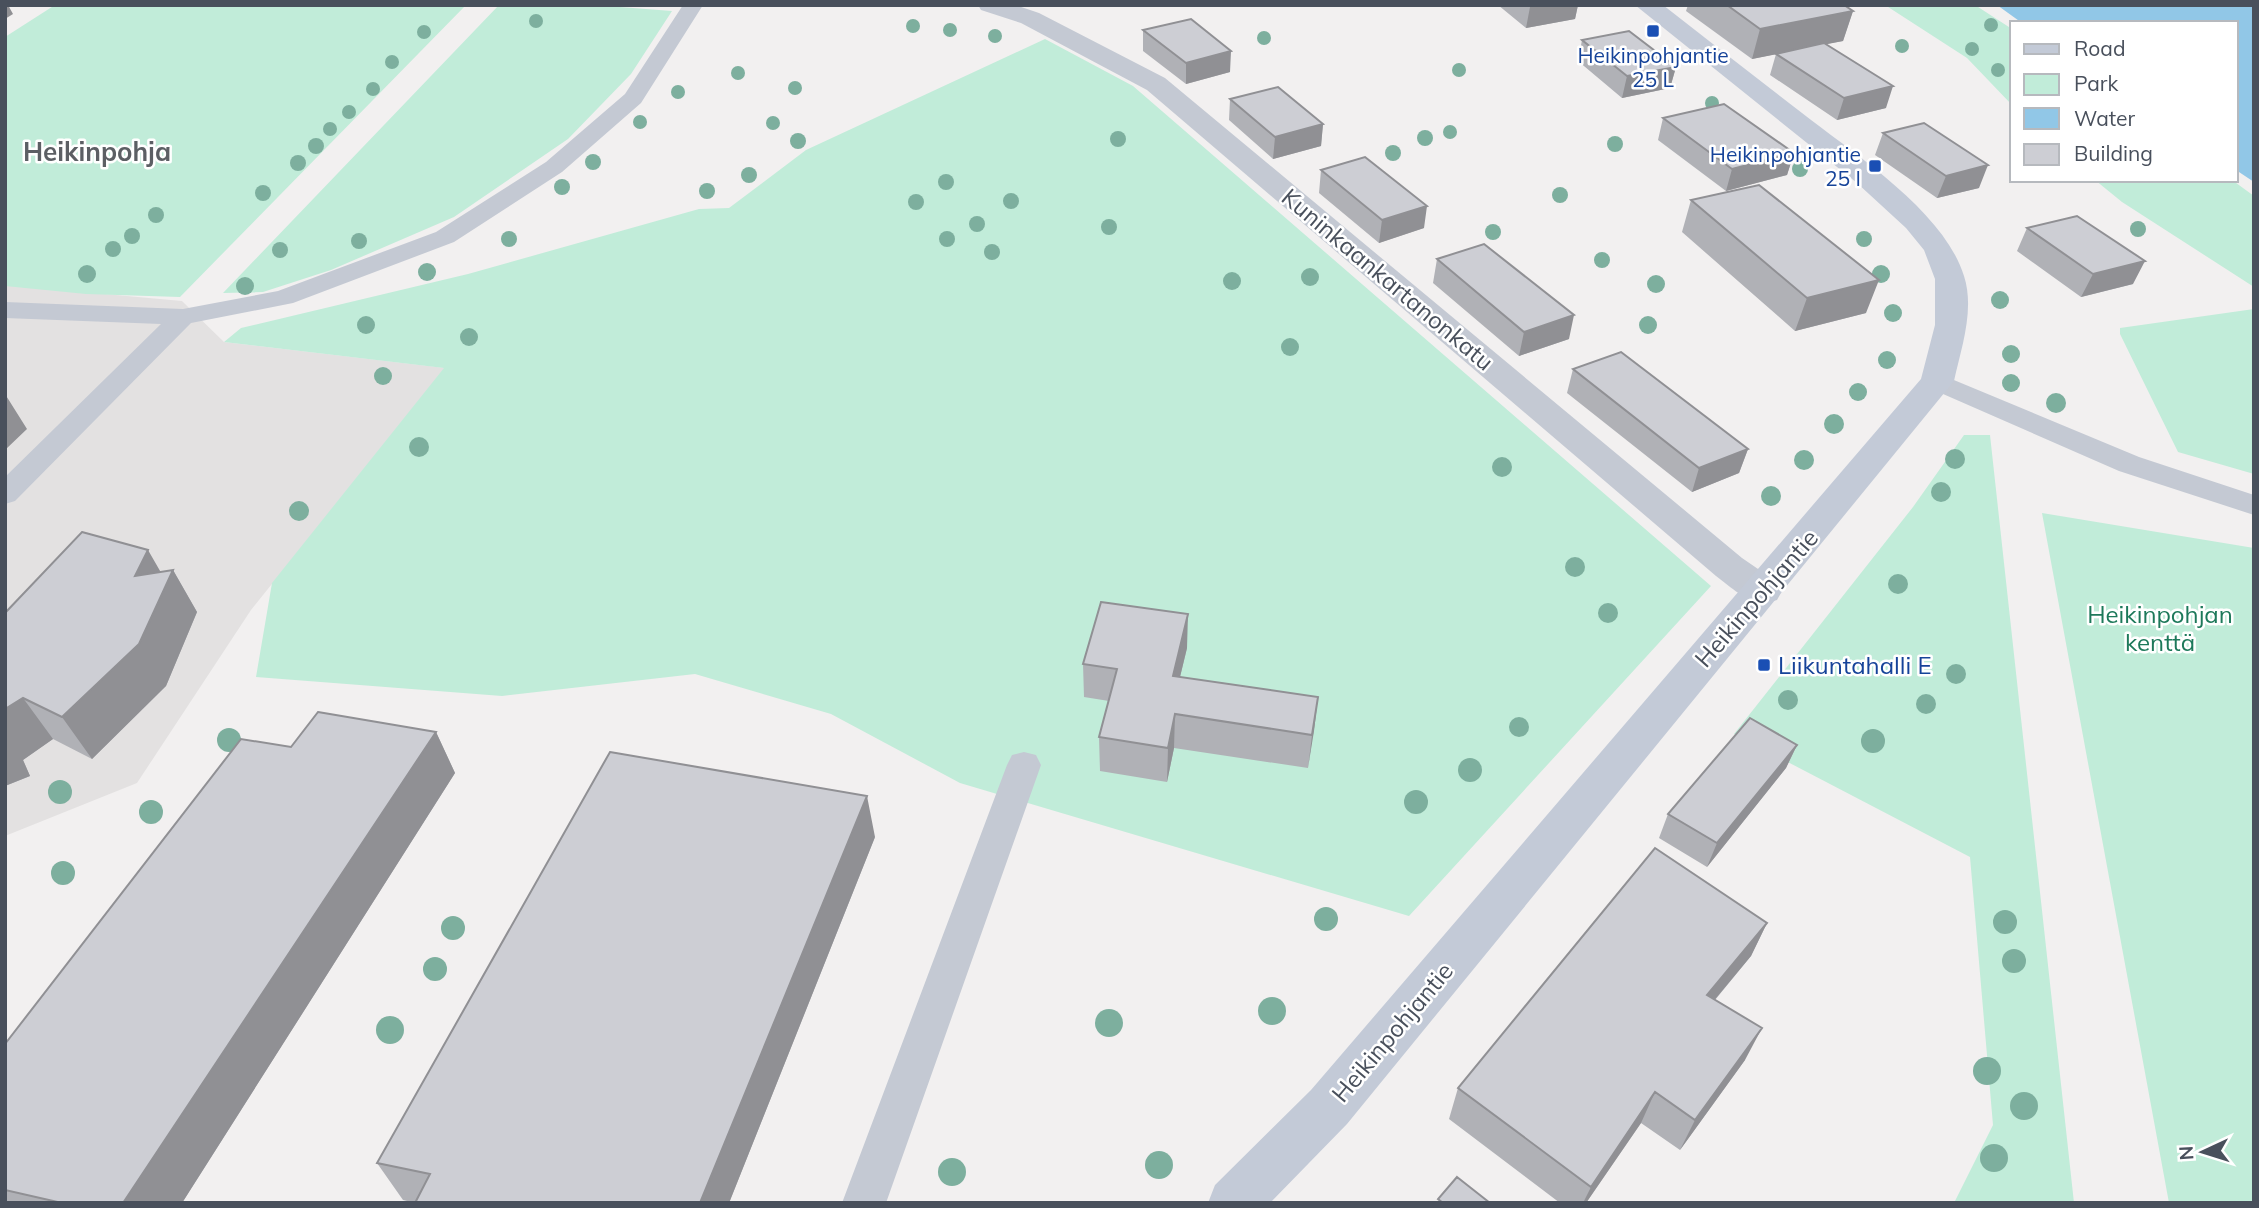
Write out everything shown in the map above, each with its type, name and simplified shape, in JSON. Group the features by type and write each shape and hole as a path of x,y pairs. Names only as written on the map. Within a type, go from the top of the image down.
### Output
{"street":[{"name":"Kuninkaankartanonkatu","path":"990,5 1030,18 1156,84 1729,567 1763,591"},
{"name":"Heikinpohjantie","path":"1234,1203 1329,1107 1937,381 1951,326 1950,279 1938,248 1916,222 1867,177 1647,5"}],"lane":[{"path":"5,310 183,317 284,298 445,237 554,167 632,98 693,5"},
{"path":"5,494 183,317"},
{"path":"1937,381 2129,464 2254,505"},
{"path":"864,1203 1024,765"}],"shaded area":[{"path":"5,285 182,301 224,342 445,368 251,610 137,783 5,836"}],"green space":[{"path":"55,5 466,5 180,297 86,294 5,286 5,37"},
{"path":"499,5 594,5 672,11 631,74 568,139 454,217 331,270 263,292 223,293"},
{"path":"1885,5 1975,5 2010,28 2010,103 1967,58"},
{"path":"1045,39 1133,86 1711,586 1409,916 960,783 831,714 695,674 502,696 256,677 272,583 444,368 224,342 241,328 468,274 699,209 729,208 806,150"},
{"path":"2097,182 2235,182 2254,196 2254,287 2122,202"},
{"path":"2254,309 2254,474 2178,452 2120,334 2120,328"},
{"path":"1964,435 1990,435 2074,1203 1954,1203 1993,1125 1970,857 1734,734 1913,507"},
{"name":"Heikinpohjan kenttä","path":"2042,513 2254,548 2254,1203 2169,1203"}],"water":[{"path":"1997,5 2254,5 2254,182 2238,171 2238,21 2019,21"}],"building":[{"path":"1727,5 1844,5 1853,11 1760,29"},
{"path":"1191,19 1231,51 1186,63 1143,30"},
{"path":"1629,31 1676,67 1627,76 1582,40"},
{"path":"1824,43 1893,86 1844,98 1776,54"},
{"path":"1278,87 1323,124 1275,137 1230,99"},
{"path":"1724,104 1794,153 1732,169 1663,118"},
{"path":"1924,123 1988,165 1946,176 1883,133"},
{"path":"1365,157 1427,206 1382,220 1321,170"},
{"path":"1759,185 1879,280 1807,298 1691,200"},
{"path":"2077,216 2145,261 2093,274 2027,228"},
{"path":"1484,244 1574,315 1524,332 1437,259"},
{"path":"1621,352 1748,449 1699,468 1573,369"},
{"path":"82,532 148,550 135,576 173,570 139,644 62,717 23,698 5,709 5,613"},
{"path":"1101,602 1188,614 1173,676 1318,697 1312,735 1175,714 1168,748 1099,737 1117,669 1083,664"},
{"path":"318,712 436,732 123,1203 62,1203 5,1190 5,1044 241,739 291,747"},
{"path":"1750,718 1797,745 1717,843 1668,814"},
{"path":"610,752 867,796 700,1203 415,1203 430,1174 377,1163"},
{"path":"1655,848 1767,923 1707,995 1762,1028 1695,1120 1655,1092 1591,1187 1458,1088"},
{"path":"1457,1177 1490,1203 1443,1203 1438,1199"}],"place":[{"name":"Heikinpohjantie 25 L","path":"1653,31"},
{"name":"Heikinpohjantie 25 I","path":"1875,166"},
{"name":"Liikuntahalli E","path":"1764,665"}],"district":[{"name":"Heikinpohja","path":"97,151"}]}
